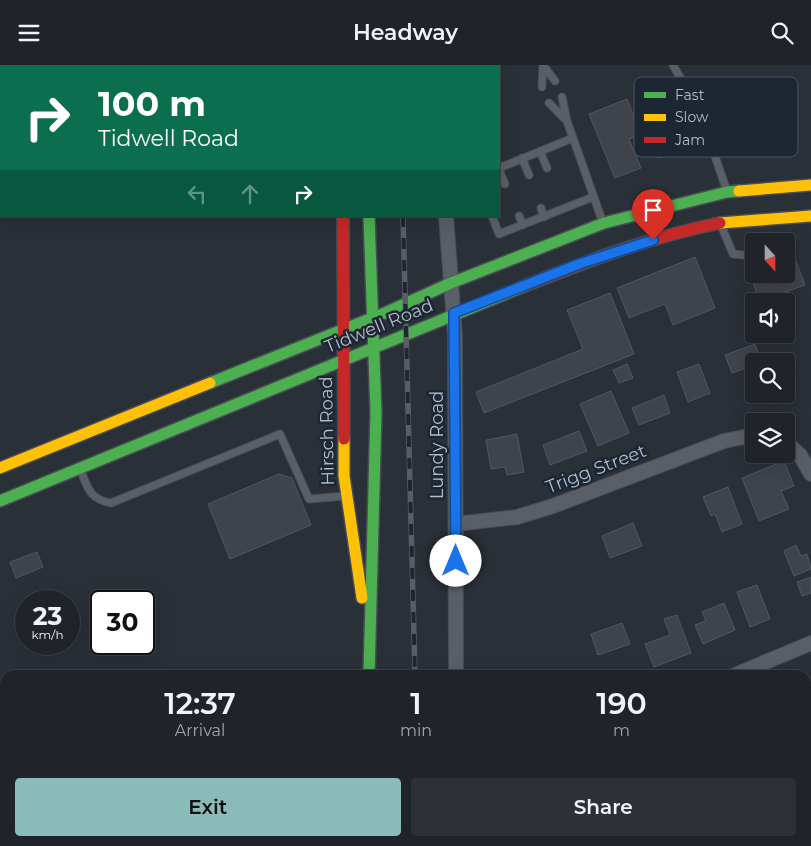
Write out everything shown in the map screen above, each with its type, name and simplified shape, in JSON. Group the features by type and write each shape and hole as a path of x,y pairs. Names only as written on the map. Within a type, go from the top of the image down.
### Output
{"main road":[{"name":"Tidwell Road","path":"0,501 73,454 343,329 451,283 604,223 720,205 811,185"},
{"name":"Tidwell Road","path":"0,468 73,454 343,359 579,264 672,233 720,205 811,216"},
{"name":"Hirsch Road","path":"343,217 344,476 368,643 370,670"},
{"name":"Hirsch Road","path":"368,643 375,477 374,317 369,217"}],"street":[{"name":"Lundy Road","path":"446,217 454,313 456,670"},
{"name":"Trigg Street","path":"456,523 517,517 553,506 724,441 745,436"},
{"path":"795,450 800,455 811,474"},
{"path":"747,670 811,643"}],"lane":[{"path":"673,65 680,77"},
{"path":"543,66 555,81"},
{"path":"542,87 543,66"},
{"path":"562,97 567,121 604,223"},
{"path":"549,103 567,121"},
{"path":"500,169 573,138"},
{"path":"540,151 547,168"},
{"path":"710,157 733,255 745,256"},
{"path":"522,158 529,175"},
{"path":"500,171 505,183"},
{"path":"492,217 499,234 594,197"},
{"path":"560,200 563,209"},
{"path":"541,208 544,217"},
{"path":"519,216 522,225"},
{"path":"73,454 91,493 98,501 111,503 280,434 309,499 347,496"}],"building":[{"path":"627,99 634,116 634,137 629,139 634,151 634,157 636,157 641,168 615,178 589,114"},
{"path":"695,257 715,308 673,325 665,304 629,318 617,288"},
{"path":"795,259 805,285 782,293 757,293 753,283 795,283"},
{"path":"610,293 634,354 484,413 476,392 583,349 567,310"},
{"path":"755,344 758,353 745,353 745,368 732,373 725,355"},
{"path":"627,364 633,378 619,383 613,370"},
{"path":"699,364 710,393 688,402 677,372"},
{"path":"611,391 629,433 598,446 580,404"},
{"path":"664,395 670,413 639,425 632,408"},
{"path":"579,431 587,451 550,465 543,445"},
{"path":"517,434 524,472 507,475 505,467 491,469 486,440"},
{"path":"779,463 785,463 794,486 781,491 789,509 759,521 742,478"},
{"path":"279,474 292,478 311,525 230,559 208,504"},
{"path":"728,487 742,524 722,532 715,514 711,516 703,497"},
{"path":"633,523 642,546 610,558 602,536"},
{"path":"796,545 801,556 807,554 811,569 794,576 784,551"},
{"path":"37,552 43,567 16,578 10,562"},
{"path":"811,577 811,593 802,596 797,582"},
{"path":"757,585 770,619 750,627 737,592"},
{"path":"724,603 735,630 703,644 695,625 706,621 702,612"},
{"path":"677,615 691,653 654,667 645,644 670,635 664,619"},
{"path":"622,623 630,644 598,655 591,634"}],"railway":[{"path":"403,217 415,670"}],"traffic: fast":[{"path":"210,383 387,312 451,283 604,223 727,192 739,191"},
{"path":"369,217 376,413 369,670"},
{"path":"0,501 527,285"}],"traffic: slow":[{"path":"739,191 811,185"},
{"path":"720,223 811,216"},
{"path":"0,468 210,383"},
{"path":"344,439 344,476 362,598"}],"traffic: jam":[{"path":"343,217 344,439"},
{"path":"527,285 622,250 695,228 720,223"}],"route":[{"path":"456,561 454,313 579,264 653,240"}]}
